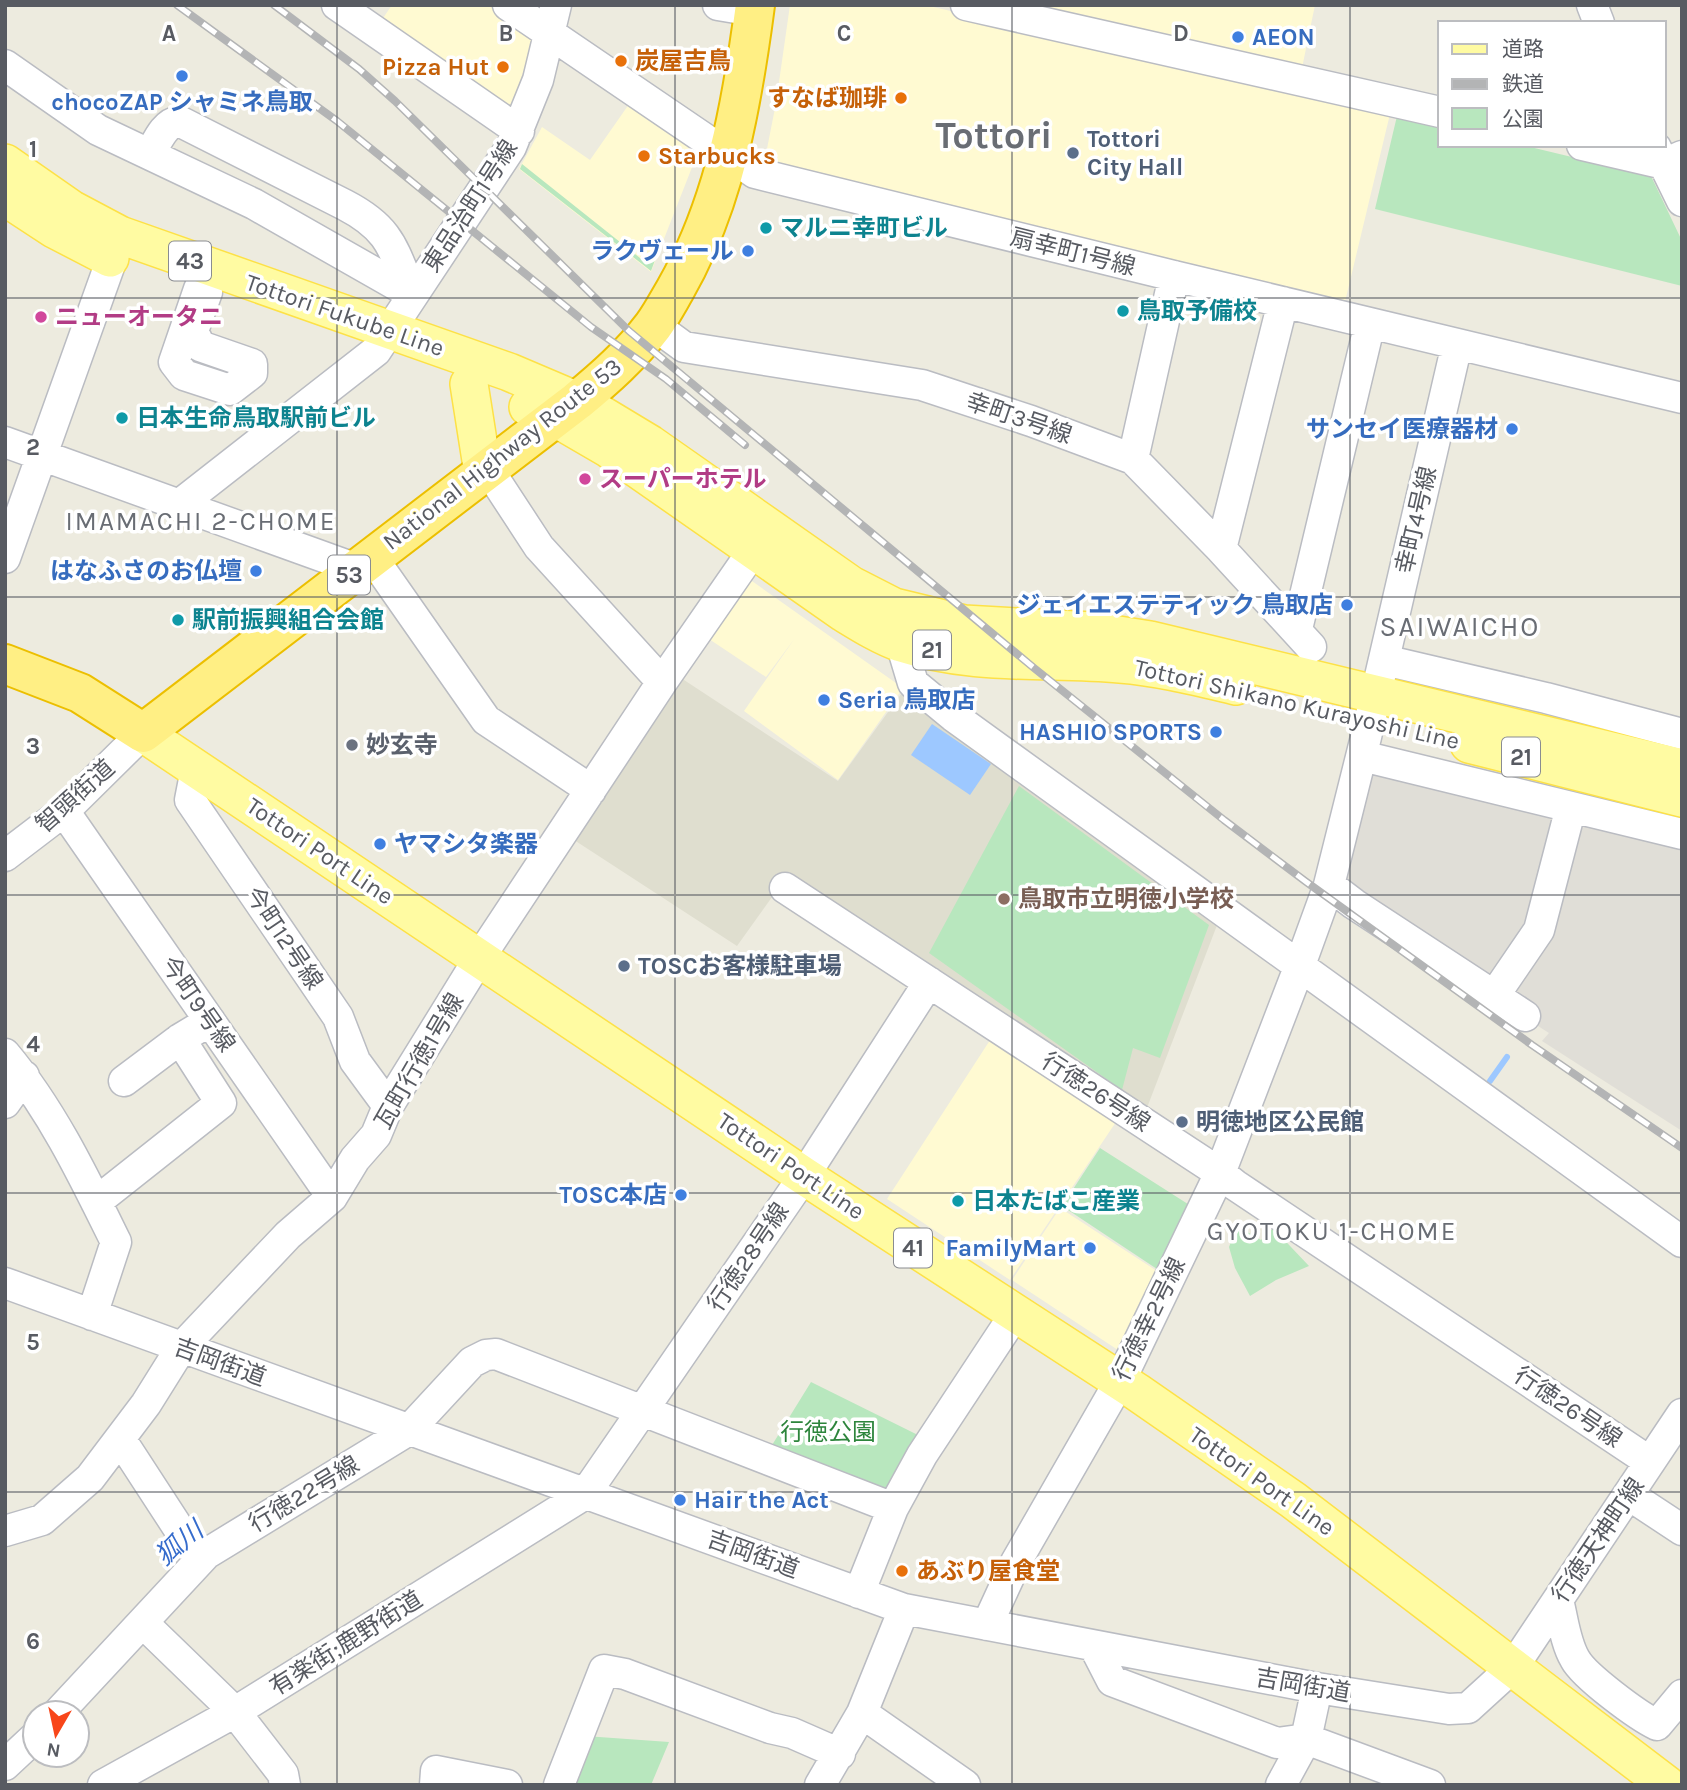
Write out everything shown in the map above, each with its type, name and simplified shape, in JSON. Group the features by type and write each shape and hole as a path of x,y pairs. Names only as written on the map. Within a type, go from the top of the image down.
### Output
{"highway":[{"name":"National Highway Route 53","path":"143,733 566,410 617,367 654,325 705,231 729,156 742,7"},
{"path":"5,664 80,693 143,733"}],"main road":[{"name":"Tottori Fukube Line","path":"5,163 71,209 116,247 203,290 382,341 509,372 566,410"},
{"name":"Tottori Fukube Line","path":"5,197 63,235 116,247 382,341 469,384 566,410"},
{"path":"469,384 485,471"},
{"name":"Tottori Shikano Kurayoshi Line","path":"566,410 618,454 760,539 884,603 916,614 964,624 1093,631 1140,638 1373,708"},
{"name":"Tottori Shikano Kurayoshi Line","path":"760,539 844,613 901,643 984,659 1107,663 1162,670 1373,708 1678,772"},
{"name":"Tottori Port Line","path":"143,733 803,1176 1120,1381 1293,1500 1667,1785"}],"street":[{"path":"337,5 519,131"},
{"name":"扇幸町1号線","path":"508,5 668,111 755,173 1682,398"},
{"name":"東品治町1号線","path":"179,505 382,341 511,147 538,80 556,5"},
{"path":"966,5 1438,112"},
{"path":"5,65 98,130 254,204 412,294"},
{"path":"149,153 169,124 179,121 345,205 371,220 386,236 412,294"},
{"path":"1599,147 1667,155 1682,201"},
{"path":"5,558 116,247"},
{"path":"1133,459 1174,276"},
{"path":"1221,549 1283,302"},
{"name":"幸町3号線","path":"654,325 684,347 922,385 1031,421 1133,459 1304,638 1370,323"},
{"name":"幸町4号線","path":"1373,708 1457,344"},
{"path":"5,442 179,505 365,563 485,720 591,790"},
{"path":"485,471 539,547 662,682"},
{"name":"瓦町行徳1号線","path":"5,1531 42,1520 90,1478 121,1440 181,1348 288,1235 332,1197 355,1159 376,1135 388,1107 480,957 760,539"},
{"path":"901,643 913,683 953,716 1682,1241"},
{"path":"1384,660 1546,698 1678,772"},
{"name":"行徳幸2号線","path":"987,1625 1016,1562 1120,1381 1220,1173 1329,885 1373,708"},
{"name":"智頭街道","path":"5,856 64,811 143,733"},
{"path":"1362,755 1682,834"},
{"name":"今町12号線","path":"196,769 190,800 338,1017 355,1061 388,1107"},
{"path":"1494,996 1538,930 1571,807"},
{"name":"今町9号線","path":"64,811 332,1197"},
{"path":"1329,885 1525,1016"},
{"name":"行徳26号線","path":"785,888 1220,1173 1650,1462"},
{"name":"行徳28号線","path":"585,1494 803,1176 929,982"},
{"path":"124,1081 180,1039 210,1021"},
{"path":"96,1202 221,1103 180,1039"},
{"path":"14,1065 71,1152 116,1242 92,1315"},
{"path":"5,1103 14,1065"},
{"name":"吉岡街道","path":"5,1283 904,1609 1317,1688 1438,1708 1468,1709 1513,1667"},
{"path":"859,1593 893,1508 922,1455 1015,1314"},
{"name":"行徳22号線","path":"71,1699 206,1554 409,1430 472,1362 486,1355 496,1354 893,1508"},
{"name":"行徳天神町線","path":"1513,1667 1682,1413"},
{"path":"121,1440 188,1543"},
{"name":"有楽街;鹿野街道","path":"103,1785 235,1712 585,1494"},
{"path":"1629,1495 1682,1530"},
{"path":"1558,1600 1570,1648 1579,1665 1642,1718 1657,1725 1682,1695"},
{"path":"820,1785 862,1713 904,1609"},
{"path":"143,1623 235,1712 283,1774 285,1785"},
{"path":"1094,1646 1112,1681 1277,1743 1306,1740 1430,1785"},
{"path":"559,1785 604,1670 625,1674 770,1728 792,1733 840,1754"},
{"path":"1281,1785 1306,1740 1317,1688"},
{"path":"862,1713 965,1785"},
{"path":"5,1765 21,1750"},
{"path":"435,1785 436,1771 507,1785"}],"shaded area":[{"path":"392,5 499,5 536,30 511,111 379,24"},
{"name":"Tottori City Hall","path":"790,5 925,5 1390,114 1344,306 764,164"},
{"name":"AEON","path":"1034,5 1315,5 1302,68"},
{"path":"634,97 693,137 698,152 651,272 519,169 542,127 590,160"},
{"name":"Seria 鳥取店","path":"749,579 903,688 838,780 744,711 795,638 766,677 706,637"},
{"name":"鳥取市立明徳小学校","path":"681,678 838,781 904,690 1219,920 1145,1113 785,879 737,946 571,838"},
{"path":"1377,767 1682,844 1682,1131 1542,1041 1549,1033 1538,1026 1531,1016 1344,889 1362,777"},
{"path":"994,1034 1120,1116 1010,1280 887,1199"},
{"path":"1060,1208 1160,1273 1121,1352 1012,1280"}],"green space":[{"path":"1397,116 1438,126 1438,147 1530,147 1651,176 1682,241 1682,286 1375,209"},
{"path":"522,164 645,262 654,250 658,252 651,271 520,169"},
{"path":"1019,786 1209,925 1160,1058 1133,1048 1122,1090 929,953"},
{"path":"1100,1148 1191,1206 1160,1271 1062,1206"},
{"path":"1237,1226 1261,1240 1273,1228 1309,1266 1276,1280 1250,1296 1235,1268 1229,1247"},
{"name":"行徳公園","path":"811,1382 922,1437 889,1495 769,1450"},
{"path":"585,1736 669,1742 651,1785 565,1785"}],"water":[{"path":"932,724 991,764 970,795 911,755"}],"waterway":[{"path":"1490,1081 1507,1057"}],"railway":[{"path":"177,5 337,121 591,327 666,379 745,445"},
{"path":"274,5 359,69 395,101 629,331 1034,668 1305,881 1532,1045 1682,1148"}],"place":[{"name":"AEON","path":"1238,37"},
{"name":"炭屋吉鳥","path":"621,61"},
{"name":"Pizza Hut","path":"503,67"},
{"name":"chocoZAP シャミネ鳥取","path":"182,76"},
{"name":"すなば珈琲","path":"901,98"},
{"name":"Tottori City Hall","path":"1073,153"},
{"name":"Starbucks","path":"644,156"},
{"name":"マルニ幸町ビル","path":"766,228"},
{"name":"ラクヴェール","path":"748,251"},
{"name":"鳥取予備校","path":"1123,311"},
{"name":"ニューオータニ","path":"41,317"},
{"name":"日本生命鳥取駅前ビル","path":"122,418"},
{"name":"サンセイ医療器材","path":"1512,429"},
{"name":"スーパーホテル","path":"585,479"},
{"name":"はなふさのお仏壇","path":"256,571"},
{"name":"ジェイエステティック 鳥取店","path":"1347,605"},
{"name":"駅前振興組合会館","path":"178,620"},
{"name":"Seria 鳥取店","path":"824,700"},
{"name":"HASHIO SPORTS","path":"1216,732"},
{"name":"妙玄寺","path":"352,745"},
{"name":"ヤマシタ楽器","path":"380,844"},
{"name":"鳥取市立明徳小学校","path":"1004,899"},
{"name":"TOSCお客様駐車場","path":"624,966"},
{"name":"明徳地区公民館","path":"1182,1122"},
{"name":"TOSC本店","path":"681,1195"},
{"name":"日本たばこ産業","path":"958,1201"},
{"name":"FamilyMart","path":"1090,1248"},
{"name":"Hair the Act","path":"680,1500"},
{"name":"あぶり屋食堂","path":"902,1571"}],"district":[{"name":"Tottori","path":"994,135"},
{"name":"IMAMACHI 2-CHOME","path":"201,521"},
{"name":"SAIWAICHO","path":"1460,626"},
{"name":"GYOTOKU 1-CHOME","path":"1332,1231"}],"water label":[{"name":"狐川","path":"179,1543"}]}
